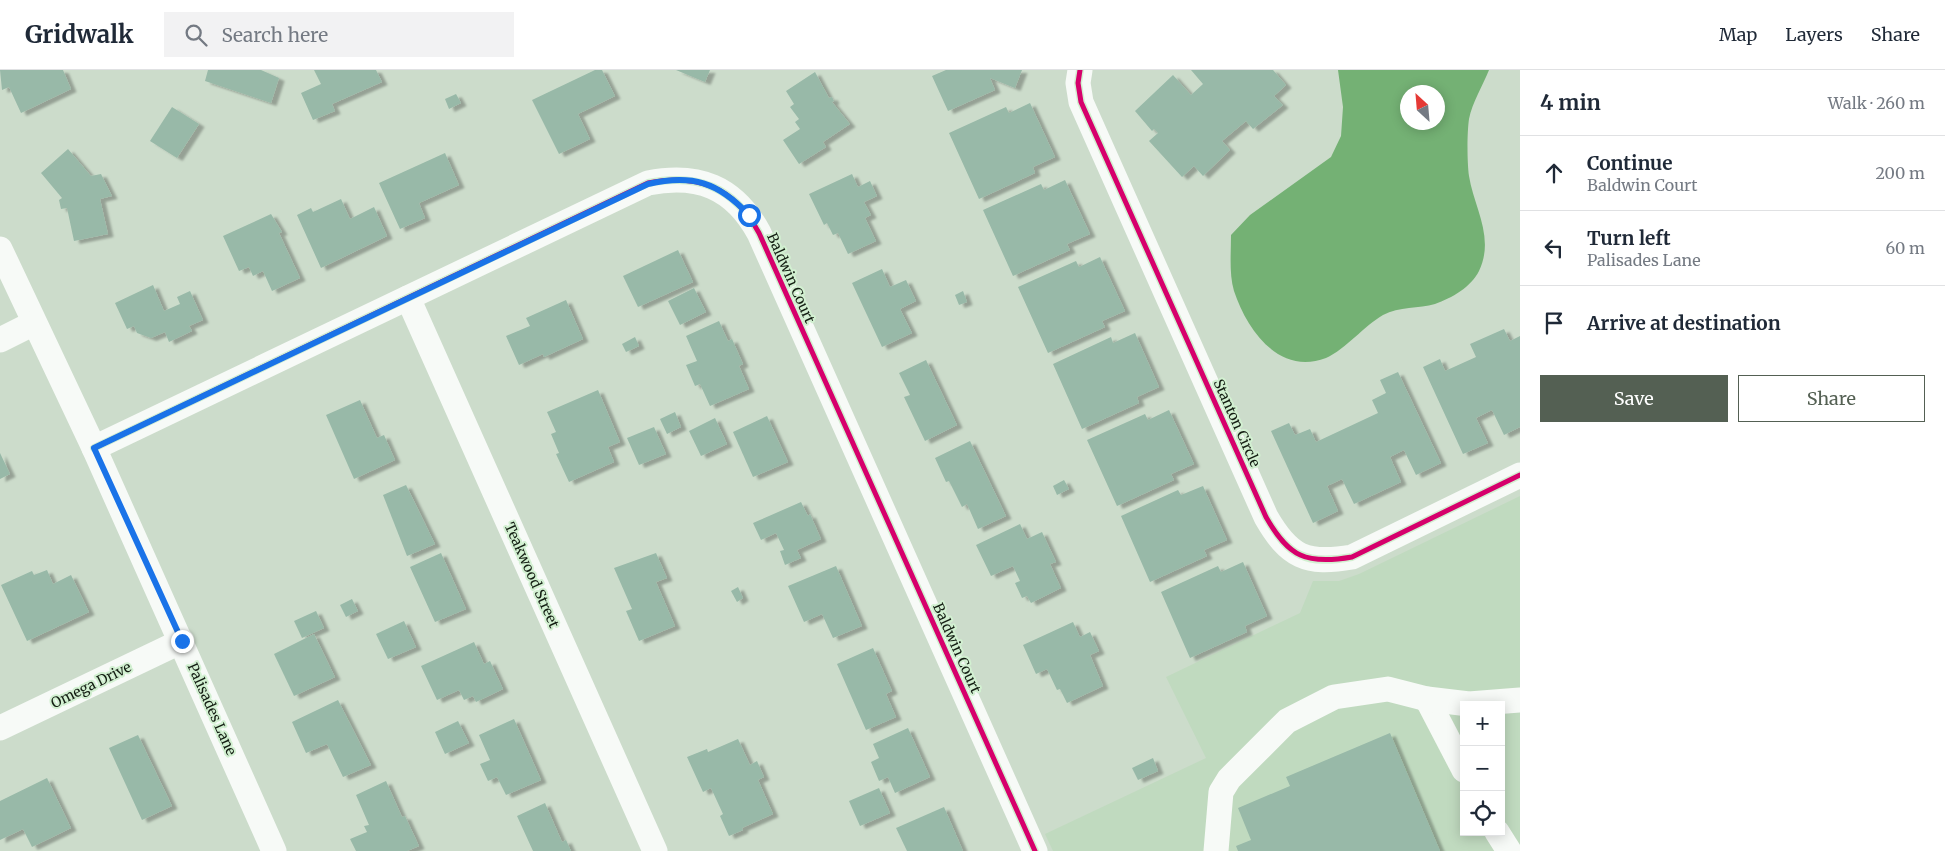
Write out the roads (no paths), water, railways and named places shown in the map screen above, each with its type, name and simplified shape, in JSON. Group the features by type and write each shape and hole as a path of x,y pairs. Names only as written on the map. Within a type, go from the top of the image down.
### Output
{"street":[{"name":"Stanton Circle","path":"1080,70 1078,83 1081,102 1266,516 1281,542 1295,553 1309,558 1328,561 1352,557 1520,475"},
{"name":"Baldwin Court","path":"94,448 648,184 668,179 693,180 712,186 736,202 749,215 759,233 1035,851"},
{"name":"Palisades Lane","path":"0,249 182,641 274,851"},
{"name":"Teakwood Street","path":"408,298 655,851"},
{"path":"0,340 34,323"},
{"name":"Omega Drive","path":"0,728 182,641"},
{"path":"1216,851 1221,792 1229,779 1287,721 1334,697 1388,689 1427,699 1469,704 1520,700"},
{"path":"1427,699 1460,762"},
{"path":"1500,836 1509,851"}]}
